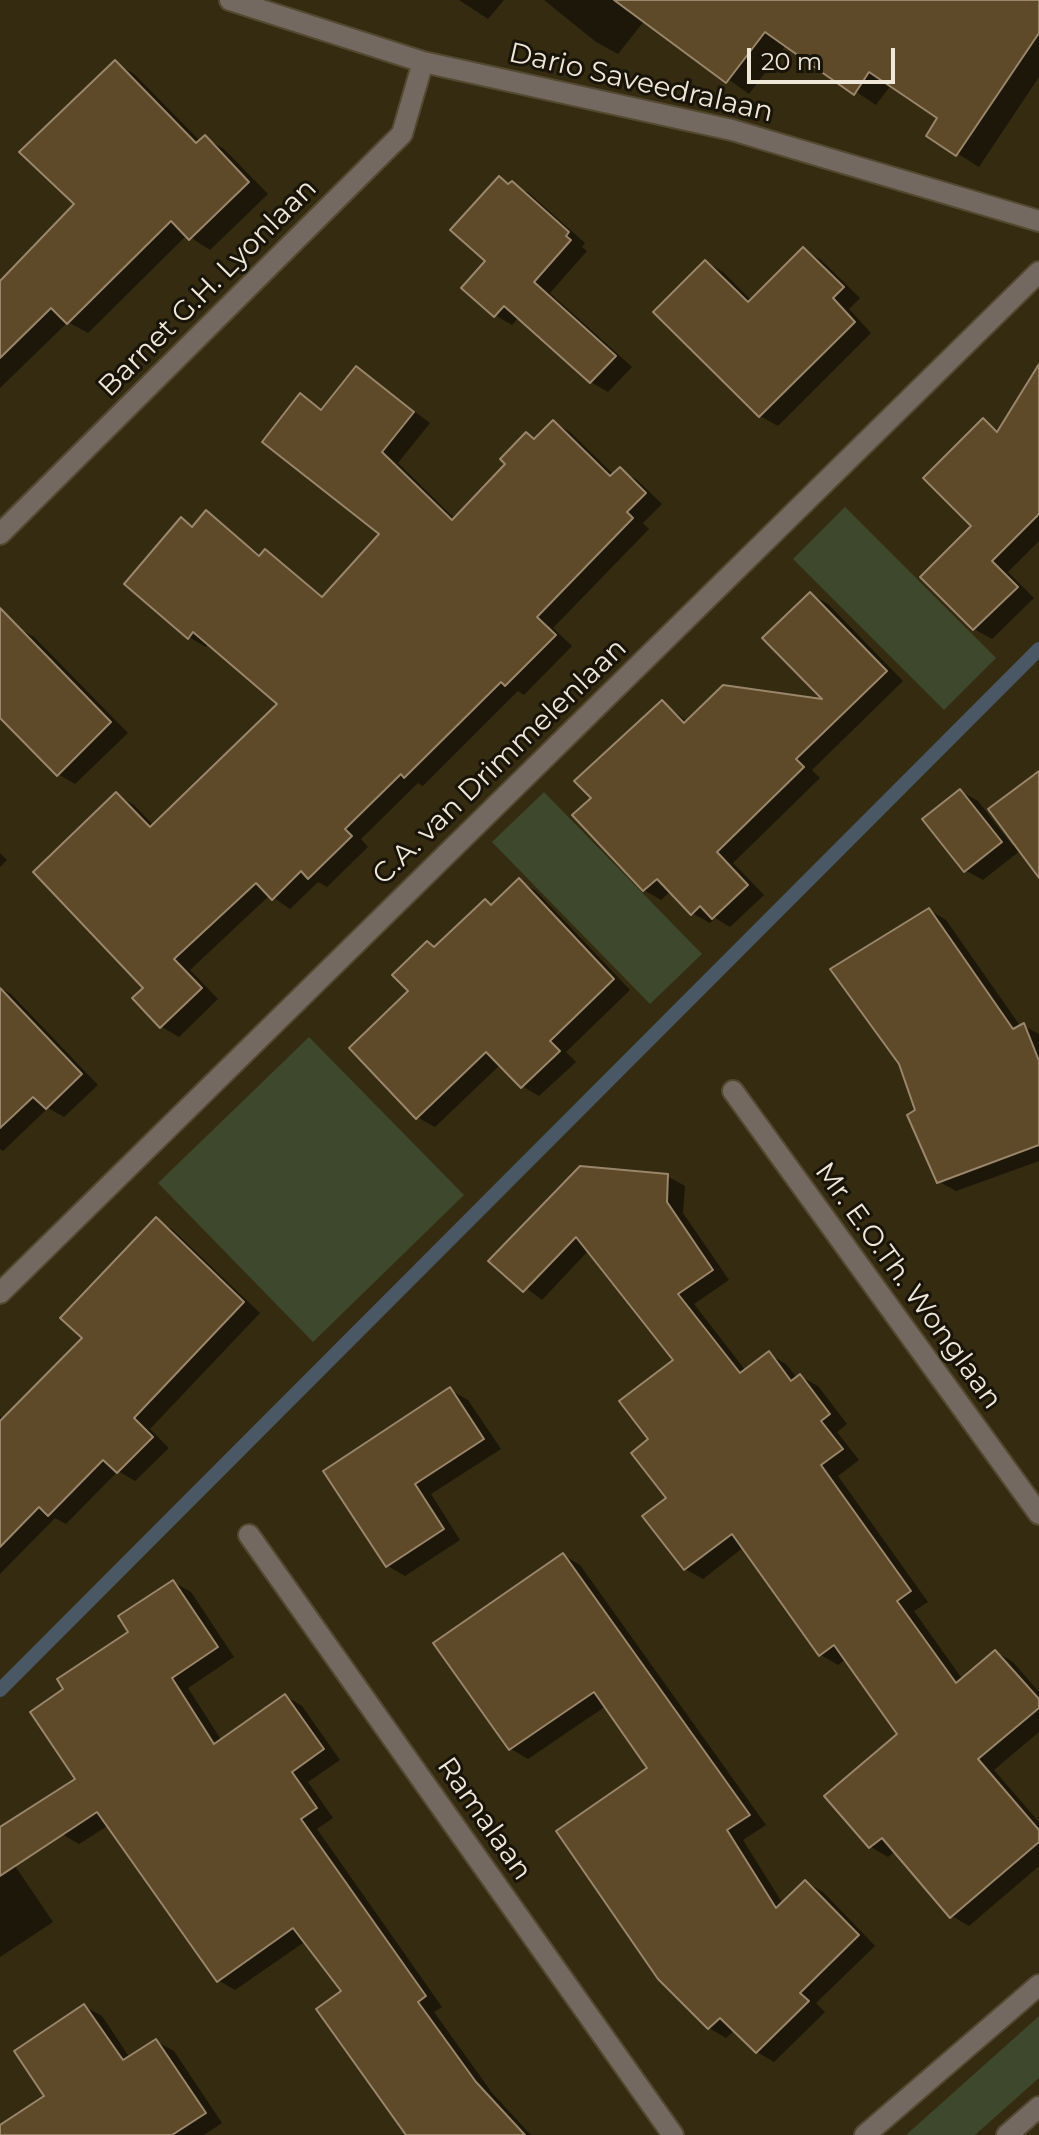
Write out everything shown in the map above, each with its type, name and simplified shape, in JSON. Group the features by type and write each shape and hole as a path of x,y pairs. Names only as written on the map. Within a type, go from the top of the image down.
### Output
{"street":[{"name":"Dario Saveedralaan","path":"230,0 266,5 423,62 732,130 1039,221"},
{"name":"Barnet G.H. Lyonlaan","path":"0,534 402,134 423,62"},
{"name":"C.A. van Drimmelenlaan","path":"0,1293 1039,272"},
{"name":"Mr. E.O.Th. Wonglaan","path":"733,1091 1039,1514"},
{"name":"Ramalaan","path":"249,1535 673,2135"},
{"path":"865,2135 1039,1985"},
{"path":"1007,2135 1039,2107"}],"green space":[{"path":"845,507 996,658 944,710 793,559"},
{"path":"544,792 702,954 650,1004 492,842"},
{"path":"309,1037 464,1195 313,1342 158,1183"},
{"path":"1039,2016 1039,2078 975,2135 906,2135"}],"building":[{"path":"614,0 1039,0 1039,33 956,156 926,136 937,118 869,72 854,95 765,32 726,83"},
{"path":"115,60 196,143 205,135 249,182 189,240 171,221 67,324 51,308 0,358 0,281 74,204 19,152"},
{"path":"499,176 508,184 512,181 569,232 566,236 571,240 534,282 616,356 590,383 504,306 494,317 461,288 485,261 450,230"},
{"path":"803,247 844,287 833,298 855,322 759,417 653,312 705,260 748,302"},
{"path":"1039,364 1039,514 992,561 1018,587 973,630 920,577 971,526 923,478 983,418 997,432"},
{"path":"356,366 414,412 382,452 452,520 505,464 500,459 526,432 534,439 553,420 610,476 620,467 646,493 627,512 633,518 537,617 556,635 505,686 501,682 404,778 401,774 345,829 352,836 308,879 301,871 272,900 256,883 174,959 202,988 160,1028 132,998 143,988 33,872 116,792 150,827 277,704 193,632 188,639 124,584 181,517 192,527 206,510 259,556 265,549 322,597 379,534 262,442 300,393 321,410"},
{"path":"810,592 887,671 796,759 804,767 717,852 748,885 712,919 700,906 691,915 657,879 643,891 572,815 591,798 574,781 662,700 684,723 723,685 822,699 762,638"},
{"path":"0,608 111,722 57,776 0,718"},
{"path":"1039,771 1039,878 988,809"},
{"path":"960,789 1002,842 964,872 922,819"},
{"path":"519,878 614,979 550,1041 560,1051 521,1088 486,1052 416,1119 349,1048 408,991 392,975 427,941 434,947 485,899 491,905"},
{"path":"929,908 1013,1029 1024,1023 1039,1061 1039,1145 937,1183 907,1115 915,1110 899,1064 830,969"},
{"path":"0,988 82,1074 46,1109 33,1097 0,1128"},
{"path":"580,1166 668,1174 667,1202 713,1270 678,1294 740,1373 769,1351 791,1381 800,1374 830,1414 821,1421 843,1449 821,1465 911,1591 897,1601 956,1683 995,1650 1039,1699 1039,1708 978,1759 1039,1830 1039,1842 950,1918 882,1838 869,1848 824,1796 897,1734 834,1645 819,1656 732,1534 684,1570 642,1516 666,1498 631,1453 648,1439 619,1401 673,1360 576,1237 523,1292 488,1261"},
{"path":"156,1217 244,1302 134,1418 153,1437 117,1473 103,1460 48,1516 39,1507 0,1547 0,1421 82,1338 60,1318"},
{"path":"450,1387 484,1439 415,1484 444,1529 386,1567 323,1471"},
{"path":"563,1553 750,1815 727,1830 776,1908 805,1880 859,1935 800,1993 809,2001 756,2053 720,2018 708,2029 658,1979 556,1831 647,1768 594,1692 509,1750 433,1643"},
{"path":"173,1580 218,1647 172,1678 214,1744 285,1694 324,1749 292,1772 317,1808 301,1819 426,1996 418,2002 476,2082 525,2135 406,2135 316,2009 341,1991 293,1928 217,1982 97,1812 0,1876 0,1827 75,1779 30,1712 63,1689 57,1679 128,1632 118,1616"},
{"path":"84,2004 123,2060 156,2039 206,2113 172,2135 0,2135 0,2125 44,2096 14,2051"}],"waterway":[{"path":"0,1690 1039,649"}]}
